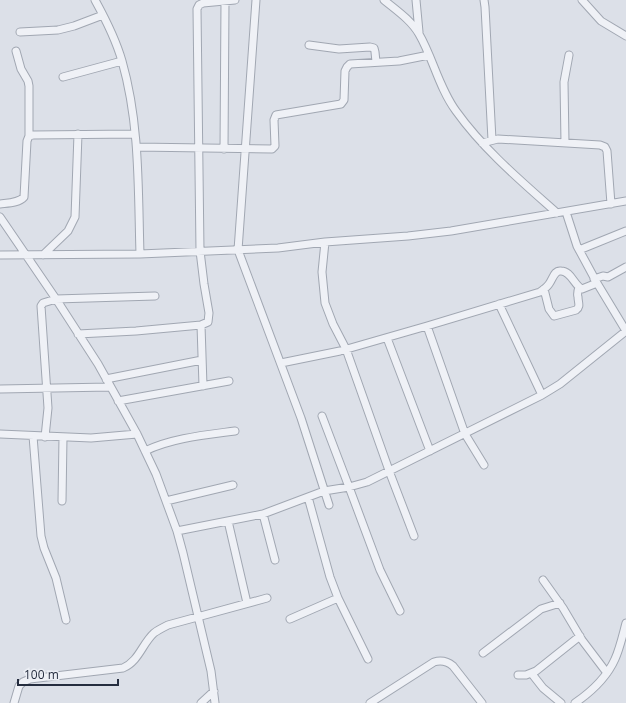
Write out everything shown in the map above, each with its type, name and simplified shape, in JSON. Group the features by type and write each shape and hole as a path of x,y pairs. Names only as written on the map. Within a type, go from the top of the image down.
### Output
{"street":[{"path":"95,0 103,15 122,61 132,102 137,147 140,254"},
{"path":"78,334 136,332 208,322 210,313 204,284 200,251 197,9 199,5 203,3 230,0 224,149"},
{"path":"256,0 238,250 301,418 329,505"},
{"path":"384,0 410,22 419,33 455,110 482,143 508,169 557,213"},
{"path":"416,0 419,33"},
{"path":"484,0 492,140"},
{"path":"582,0 601,21 626,36"},
{"path":"20,32 62,30 103,15"},
{"path":"309,45 339,49 374,48 376,62"},
{"path":"0,204 22,200 24,197 27,141 29,136 29,86 28,80 21,69 16,51"},
{"path":"137,147 224,149 274,148 274,120 276,115 342,104 344,100 345,71 347,67 356,63 399,61 429,55"},
{"path":"565,143 564,82 569,55"},
{"path":"63,77 122,61"},
{"path":"43,254 68,231 75,217 78,134"},
{"path":"29,136 136,134"},
{"path":"482,143 498,139 600,145 605,147 608,158 611,204"},
{"path":"0,256 43,254 140,254 278,248 325,242 408,236 451,231 626,201"},
{"path":"177,531 264,514 324,491 349,487 367,482 542,395 560,384 626,331 595,281 579,250 566,212"},
{"path":"0,217 98,364 137,434 156,474 177,531 211,671 215,703"},
{"path":"579,250 626,231"},
{"path":"325,242 322,272 322,288 325,303 333,324 346,349 389,471 414,536"},
{"path":"280,363 346,349 387,338 540,292 552,280 556,272 560,270 570,276 579,287 586,288 603,276 608,277 626,267"},
{"path":"544,289 549,309 554,316 564,314 578,308 580,305 578,297 579,287"},
{"path":"46,437 48,408 41,306 46,301 56,299 155,296"},
{"path":"499,304 542,395"},
{"path":"201,324 203,386"},
{"path":"427,326 465,434 484,465"},
{"path":"387,338 430,451"},
{"path":"106,379 202,360"},
{"path":"118,401 229,381"},
{"path":"0,389 110,387"},
{"path":"322,416 380,570 400,611"},
{"path":"145,451 156,446 207,434 235,431"},
{"path":"0,434 91,438 137,434"},
{"path":"33,436 40,536 56,578 66,620"},
{"path":"62,501 63,437"},
{"path":"166,500 233,485"},
{"path":"308,498 330,577 338,598 368,659"},
{"path":"264,514 275,560"},
{"path":"228,521 247,603"},
{"path":"543,580 560,603 580,636 607,673"},
{"path":"14,703 18,686 23,682 38,677 123,668 134,660 154,633 168,625 267,598"},
{"path":"290,619 338,598"},
{"path":"483,654 541,609 560,603"},
{"path":"575,703 594,687 607,673 616,658 626,622"},
{"path":"518,675 532,674 580,636"},
{"path":"370,703 434,662 441,661 447,662 453,666 482,703"},
{"path":"532,674 543,688 561,703"},
{"path":"200,703 214,691"}]}
